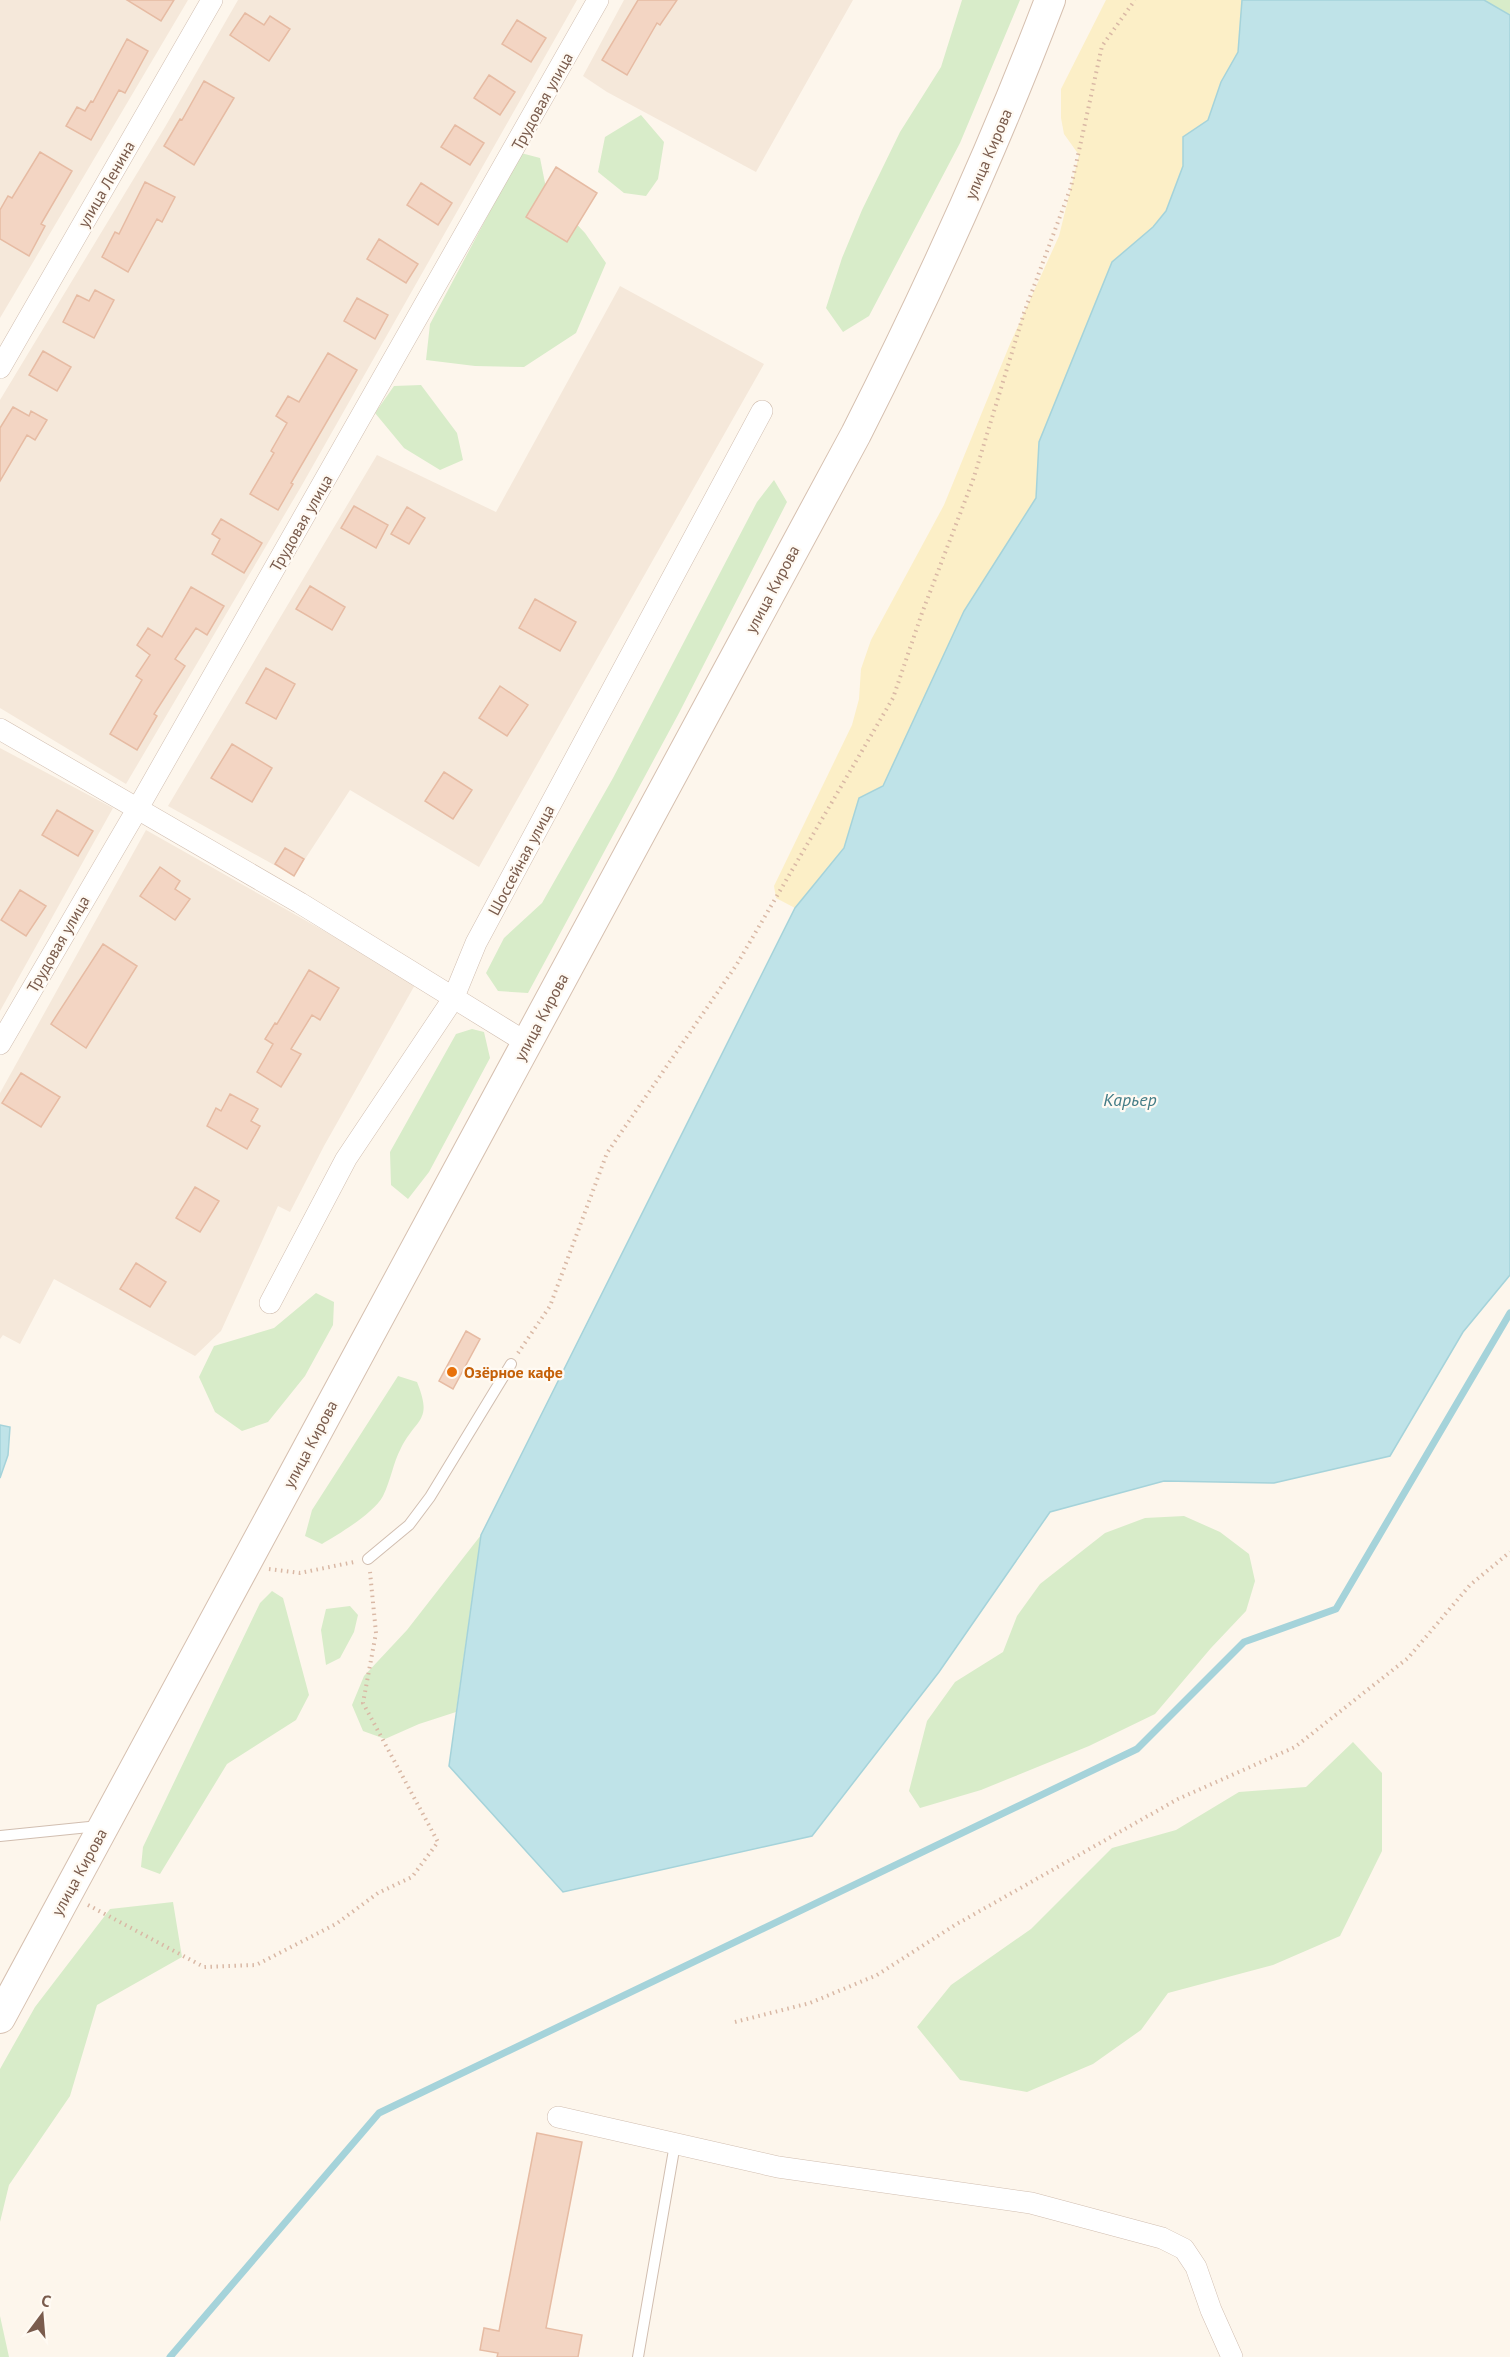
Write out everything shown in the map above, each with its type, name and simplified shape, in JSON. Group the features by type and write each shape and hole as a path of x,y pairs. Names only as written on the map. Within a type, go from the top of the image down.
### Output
{"main road":[{"name":"улица Кирова","path":"0,2018 856,435 971,196 1050,0"}],"street":[{"name":"улица Ленина","path":"0,368 212,0"},
{"name":"Трудовая улица","path":"0,1044 138,808 598,0"},
{"name":"Шоссейная улица","path":"270,1303 346,1159 453,999 476,943 762,411"},
{"path":"0,729 300,903 527,1043"},
{"path":"558,2117 778,2167 1031,2203 1162,2238 1184,2249 1196,2267 1233,2357"}],"lane":[{"path":"369,1559 409,1525 430,1497 511,1364"},
{"path":"0,1836 105,1825"},
{"path":"638,2357 675,2144"}],"path":[{"path":"511,1364 550,1306 608,1153 737,964 893,698 922,613 973,480 1024,314 1071,188 1101,46 1135,0"},
{"path":"735,2022 810,2003 877,1975 955,1925 1178,1799 1295,1747 1408,1658 1470,1585 1510,1552"},
{"path":"68,1894 204,1966 256,1965 336,1924 378,1893 412,1877 438,1842 363,1703 376,1633 369,1559 300,1573 245,1566"}],"shaded area":[{"path":"0,0 188,0 0,318"},
{"path":"238,0 577,0 302,485 126,784 0,708 0,400 165,127"},
{"path":"624,0 853,0 756,172 607,92 583,76"},
{"path":"620,286 764,364 479,867 350,790 294,876 168,806 377,455 496,512"},
{"path":"0,748 113,808 0,1011"},
{"path":"146,830 416,983 324,1146 290,1212 278,1206 221,1331 195,1356 54,1279 20,1344 3,1335 0,1339 0,1093"}],"green space":[{"path":"962,0 1020,0 960,143 869,316 843,332 826,308 842,258 862,210 900,132 941,67"},
{"path":"1484,0 1510,0 1510,15"},
{"path":"641,115 664,142 658,179 646,196 624,193 598,172 605,137"},
{"path":"521,153 540,158 547,193 585,233 606,263 576,333 524,367 475,366 426,360 430,324"},
{"path":"421,385 457,433 463,460 440,470 404,448 375,413 394,386"},
{"path":"774,480 787,502 679,713 528,993 498,991 486,973 504,938 542,903 613,778 757,502"},
{"path":"472,1029 484,1032 490,1058 429,1172 408,1199 391,1185 390,1152 456,1034"},
{"path":"316,1293 334,1302 333,1325 305,1376 268,1422 242,1431 215,1412 199,1377 214,1346 274,1328"},
{"path":"398,1376 417,1382 424,1405 421,1418 401,1448 383,1496 364,1516 322,1544 305,1536 312,1510"},
{"path":"1184,1516 1220,1532 1249,1554 1255,1581 1246,1611 1155,1714 1089,1746 981,1790 920,1808 909,1791 927,1721 955,1682 1003,1652 1017,1616 1040,1584 1105,1533 1145,1518"},
{"path":"481,1535 456,1712 419,1724 385,1739 363,1731 352,1705 364,1676 407,1630"},
{"path":"272,1591 283,1598 309,1695 296,1720 227,1764 160,1874 141,1867 143,1847 260,1603"},
{"path":"350,1606 358,1615 354,1632 340,1658 326,1665 321,1630 326,1609"},
{"path":"1353,1742 1382,1773 1382,1851 1340,1936 1273,1965 1168,1993 1141,2030 1093,2064 1027,2092 960,2080 917,2027 951,1985 1031,1929 1112,1848 1176,1830 1239,1792 1306,1787"},
{"path":"173,1902 182,1957 97,2005 70,2096 9,2185 0,2222 0,2069 35,2007 110,1909"},
{"path":"0,2316 9,2357 0,2357"}],"sand":[{"path":"1106,0 1242,0 1238,52 1221,82 1208,120 1183,137 1183,166 1166,211 1153,227 1112,262 1039,442 1036,498 964,611 883,787 859,798 844,848 795,908 776,898 774,886 852,725 859,699 861,669 871,640 944,505 1010,344 1059,236 1079,155 1064,134 1061,118 1061,89"}],"water":[{"name":"Карьер","path":"1242,0 1484,0 1510,15 1510,1275 1463,1332 1390,1456 1274,1483 1164,1481 1050,1512 939,1672 812,1836 563,1892 449,1766 481,1535 795,908 844,848 859,798 883,786 964,611 1036,498 1039,442 1112,262 1153,227 1166,211 1183,166 1183,137 1208,120 1221,82 1238,52"},
{"path":"0,1425 10,1427 8,1455 0,1478"}],"building":[{"path":"127,0 174,0 161,21"},
{"path":"638,0 677,0 660,25 657,23 627,75 602,60"},
{"path":"245,13 264,25 270,16 290,29 269,61 230,35"},
{"path":"517,20 546,38 531,62 502,44"},
{"path":"127,39 148,51 125,93 119,90 91,140 66,126 77,107 85,111 91,101 93,102"},
{"path":"489,75 515,92 500,115 474,98"},
{"path":"204,81 234,98 194,165 164,146"},
{"path":"455,125 484,143 470,165 441,147"},
{"path":"40,152 72,171 41,224 45,226 29,256 0,239 0,210 8,196 12,198"},
{"path":"556,167 597,193 567,242 526,217"},
{"path":"145,182 175,197 162,222 157,219 128,272 102,257 115,232 119,234"},
{"path":"421,183 452,203 438,225 407,205"},
{"path":"379,239 418,264 406,283 367,259"},
{"path":"95,290 114,300 94,338 63,322 77,295 89,301"},
{"path":"357,298 388,315 375,339 344,321"},
{"path":"43,351 71,367 57,391 29,375"},
{"path":"328,353 357,370 291,483 293,484 278,510 250,494 274,453 271,451 287,423 276,416 288,396 299,402"},
{"path":"13,407 29,416 31,411 47,420 35,440 27,435 0,481 0,428"},
{"path":"354,506 388,525 376,548 341,528"},
{"path":"407,507 425,518 409,544 391,534"},
{"path":"221,519 262,543 244,573 212,554 220,539 212,534"},
{"path":"310,586 345,607 332,630 296,609"},
{"path":"191,587 224,606 207,635 196,628 175,659 185,666 154,714 157,716 137,750 110,734 142,680 136,676 150,655 137,645 148,628 162,637"},
{"path":"535,599 576,622 560,651 519,628"},
{"path":"266,668 295,684 276,719 246,703"},
{"path":"500,686 528,705 507,736 479,718"},
{"path":"232,744 272,768 252,802 211,778"},
{"path":"444,772 472,790 453,819 425,801"},
{"path":"57,810 93,831 78,856 42,835"},
{"path":"285,848 304,859 294,876 275,864"},
{"path":"160,867 180,881 175,889 190,899 175,920 140,896"},
{"path":"20,890 46,906 26,936 1,920"},
{"path":"103,944 137,966 86,1048 51,1024"},
{"path":"309,970 339,988 320,1020 312,1015 291,1049 301,1054 281,1087 257,1072 273,1044 265,1039 275,1023 277,1024"},
{"path":"21,1073 60,1097 41,1127 2,1103"},
{"path":"230,1094 258,1109 251,1121 260,1126 247,1149 207,1126 216,1108 221,1111"},
{"path":"195,1187 219,1201 200,1232 176,1218"},
{"path":"136,1263 166,1282 150,1307 120,1289"},
{"path":"466,1331 480,1339 453,1389 439,1381"},
{"path":"537,2133 582,2142 546,2328 582,2335 578,2357 497,2357 498,2353 480,2350 484,2328 499,2331"}],"waterway":[{"path":"170,2357 379,2113 1137,1749 1244,1642 1336,1609 1510,1313"}],"place":[{"name":"Озёрное кафе","path":"452,1372"}]}
